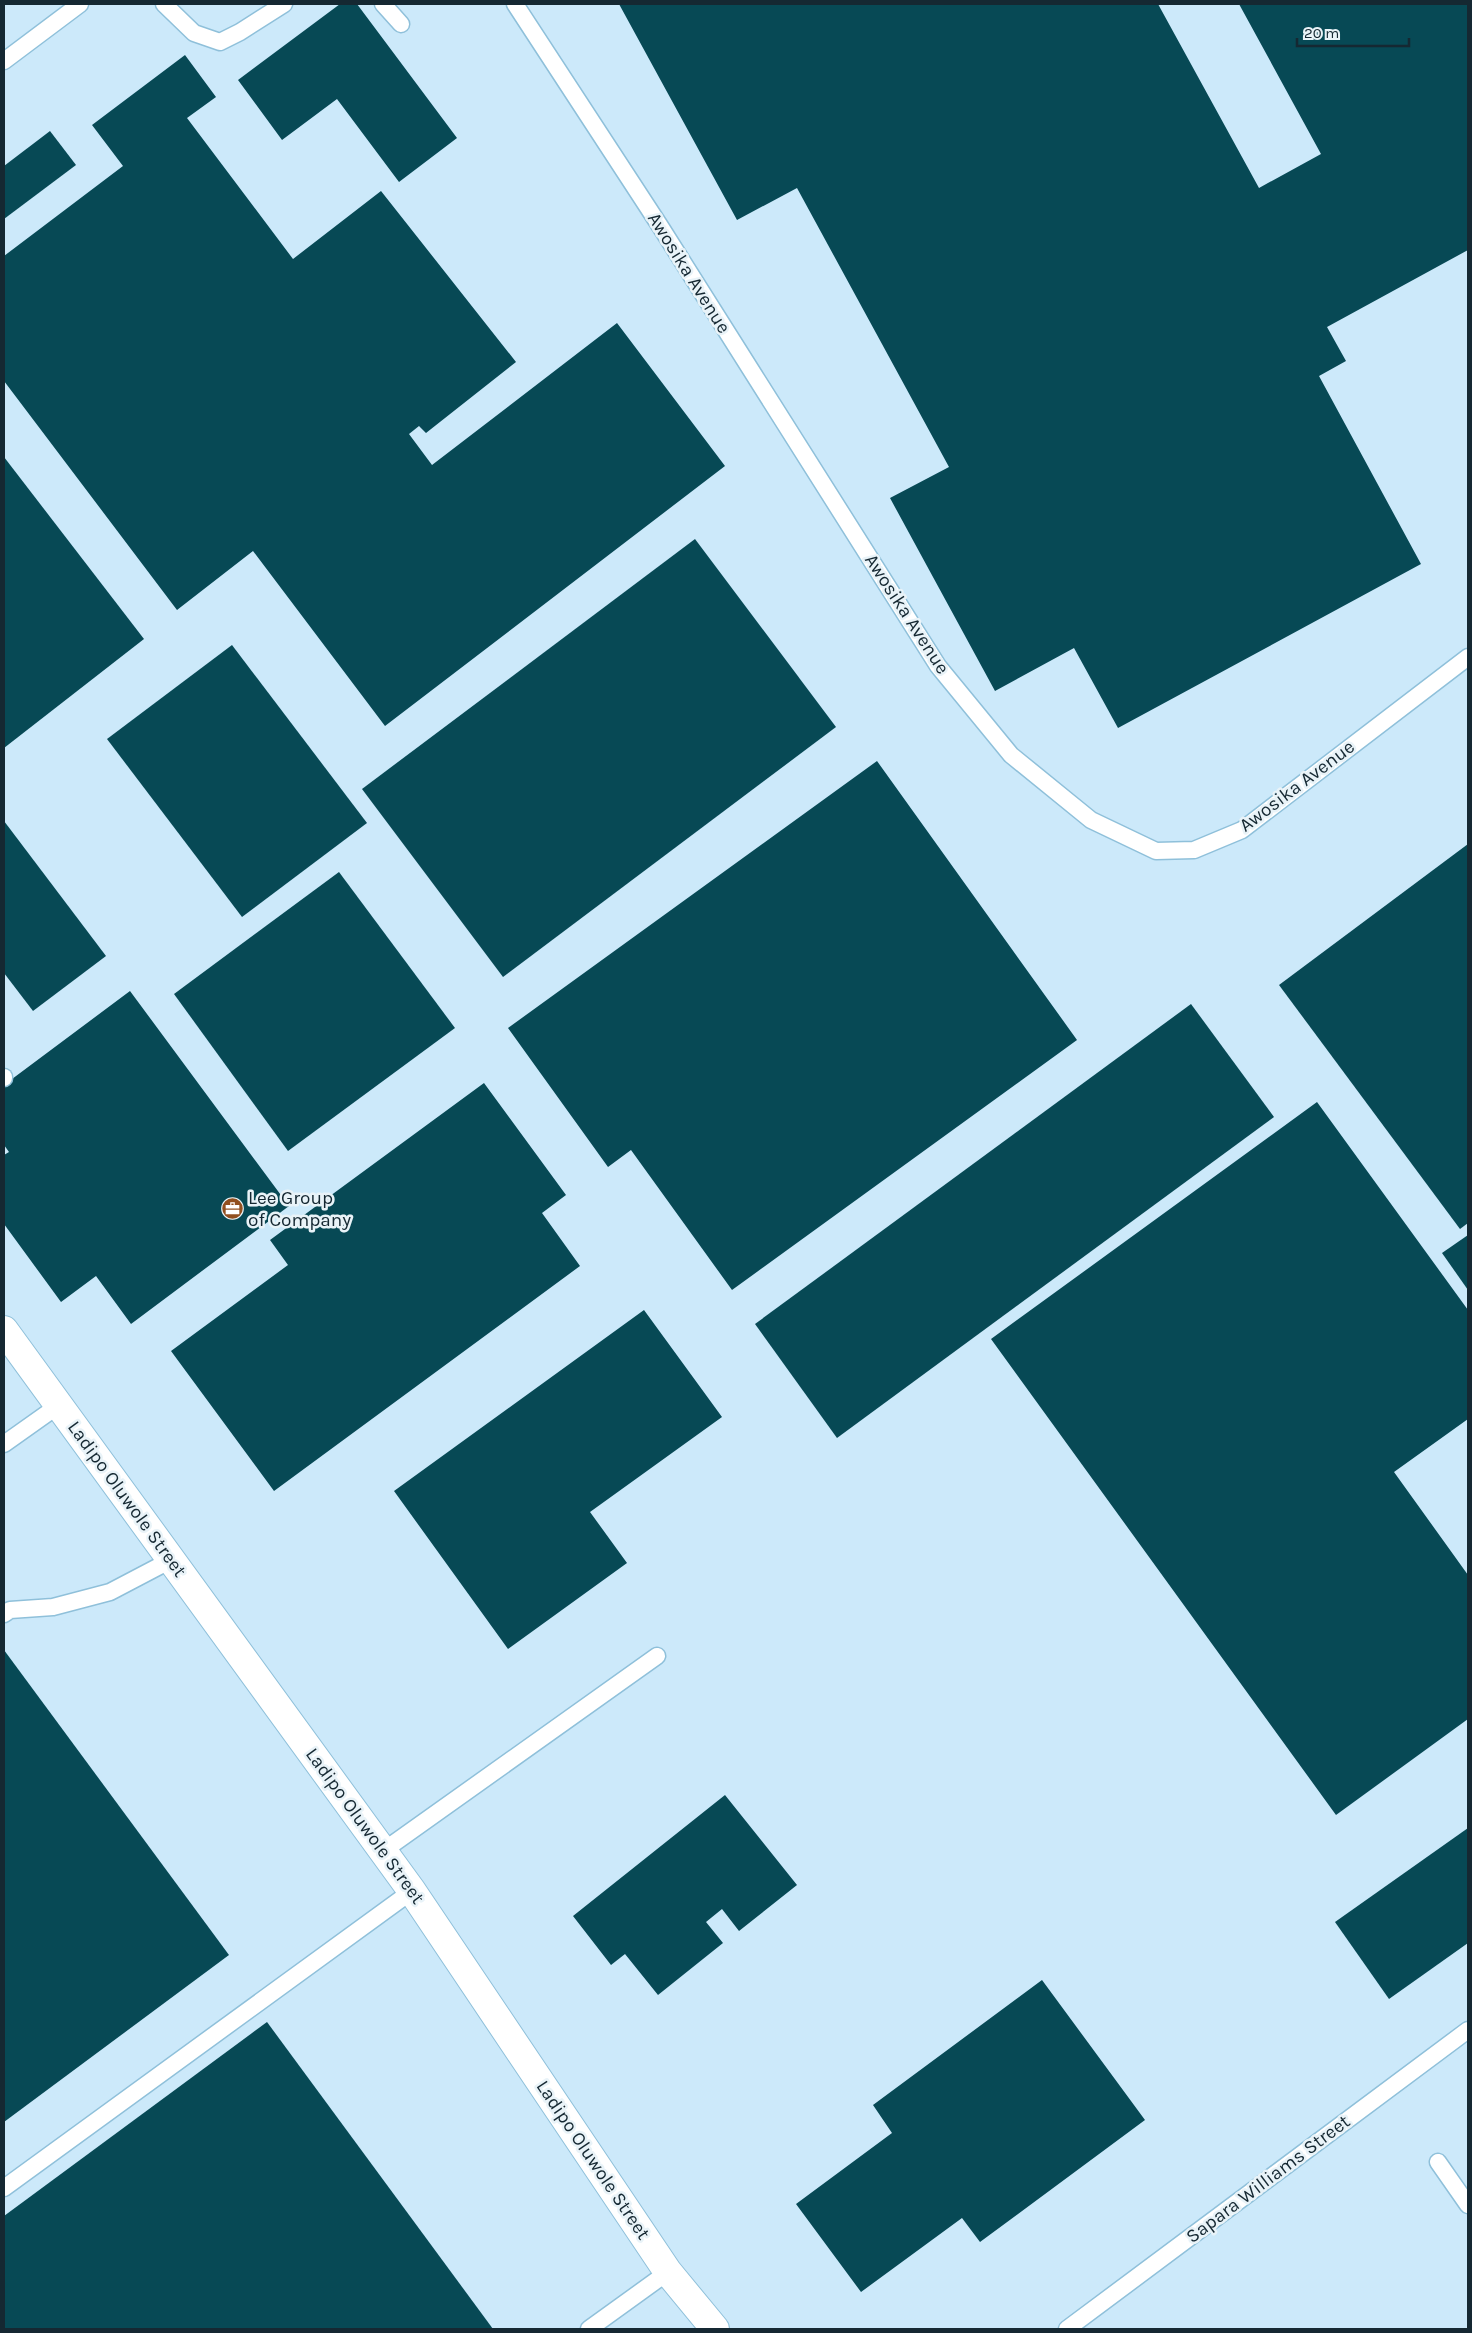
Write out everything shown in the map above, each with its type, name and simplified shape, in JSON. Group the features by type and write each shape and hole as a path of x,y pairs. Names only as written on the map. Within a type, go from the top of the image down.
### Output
{"street":[{"name":"Ladipo Oluwole Street","path":"4,1330 412,1891 668,2272 715,2329"}],"lane":[{"path":"4,61 80,4"},
{"path":"164,4 194,33 220,42 240,32 284,4"},
{"path":"383,4 401,24"},
{"name":"Awosika Avenue","path":"516,4 938,666 1012,755 1090,820 1156,851 1194,850 1242,830 1468,657"},
{"path":"4,1444 59,1406"},
{"path":"4,1614 10,1610 53,1607 110,1592 171,1560"},
{"path":"383,1851 657,1656"},
{"path":"4,2188 412,1891"},
{"name":"Sapara Williams Street","path":"1067,2329 1468,2030"},
{"path":"1438,2162 1468,2205"},
{"path":"589,2329 668,2272"}],"building":[{"path":"340,4 357,4 457,138 399,182 337,99 282,140 238,80"},
{"path":"619,4 1158,4 1259,188 1321,154 1239,4 1468,4 1468,250 1327,327 1346,361 1319,376 1421,564 1118,728 1074,648 995,691 890,498 949,467 797,188 737,220"},
{"path":"185,55 216,97 187,118 293,259 381,191 516,362 426,433 419,426 409,434 432,465 617,323 725,466 385,726 253,551 177,610 4,381 4,256 123,166 92,125"},
{"path":"50,131 76,165 4,219 4,166"},
{"path":"4,457 144,639 4,748"},
{"path":"695,539 836,727 503,977 362,789"},
{"path":"232,645 367,823 242,917 107,739"},
{"path":"877,761 1077,1040 732,1290 631,1150 608,1167 508,1028"},
{"path":"4,821 106,956 33,1011 4,973"},
{"path":"1468,844 1468,1223 1460,1229 1279,985"},
{"path":"339,872 455,1028 288,1151 174,994"},
{"path":"130,991 289,1206 131,1324 96,1276 61,1302 4,1224 4,1155 9,1152 4,1145 4,1085"},
{"path":"1191,1004 1274,1117 837,1438 755,1324"},
{"path":"484,1083 566,1195 542,1213 580,1266 274,1491 171,1351 288,1265 270,1240"},
{"path":"1317,1102 1468,1310 1468,1419 1394,1472 1468,1575 1468,1719 1336,1815 991,1339"},
{"path":"1468,1235 1468,1290 1442,1253"},
{"path":"644,1310 722,1417 590,1512 627,1563 508,1649 394,1491"},
{"path":"4,1650 229,1955 4,2122"},
{"path":"725,1795 797,1885 739,1931 722,1909 706,1922 723,1943 658,1995 625,1954 611,1965 573,1916"},
{"path":"1468,1828 1468,1943 1389,1999 1335,1922"},
{"path":"1042,1980 1145,2120 980,2242 962,2218 861,2292 796,2204 892,2133 873,2105"},
{"path":"267,2022 493,2329 4,2329 4,2216"}],"place":[{"name":"Lee Group of Company","path":"232,1209"}]}
